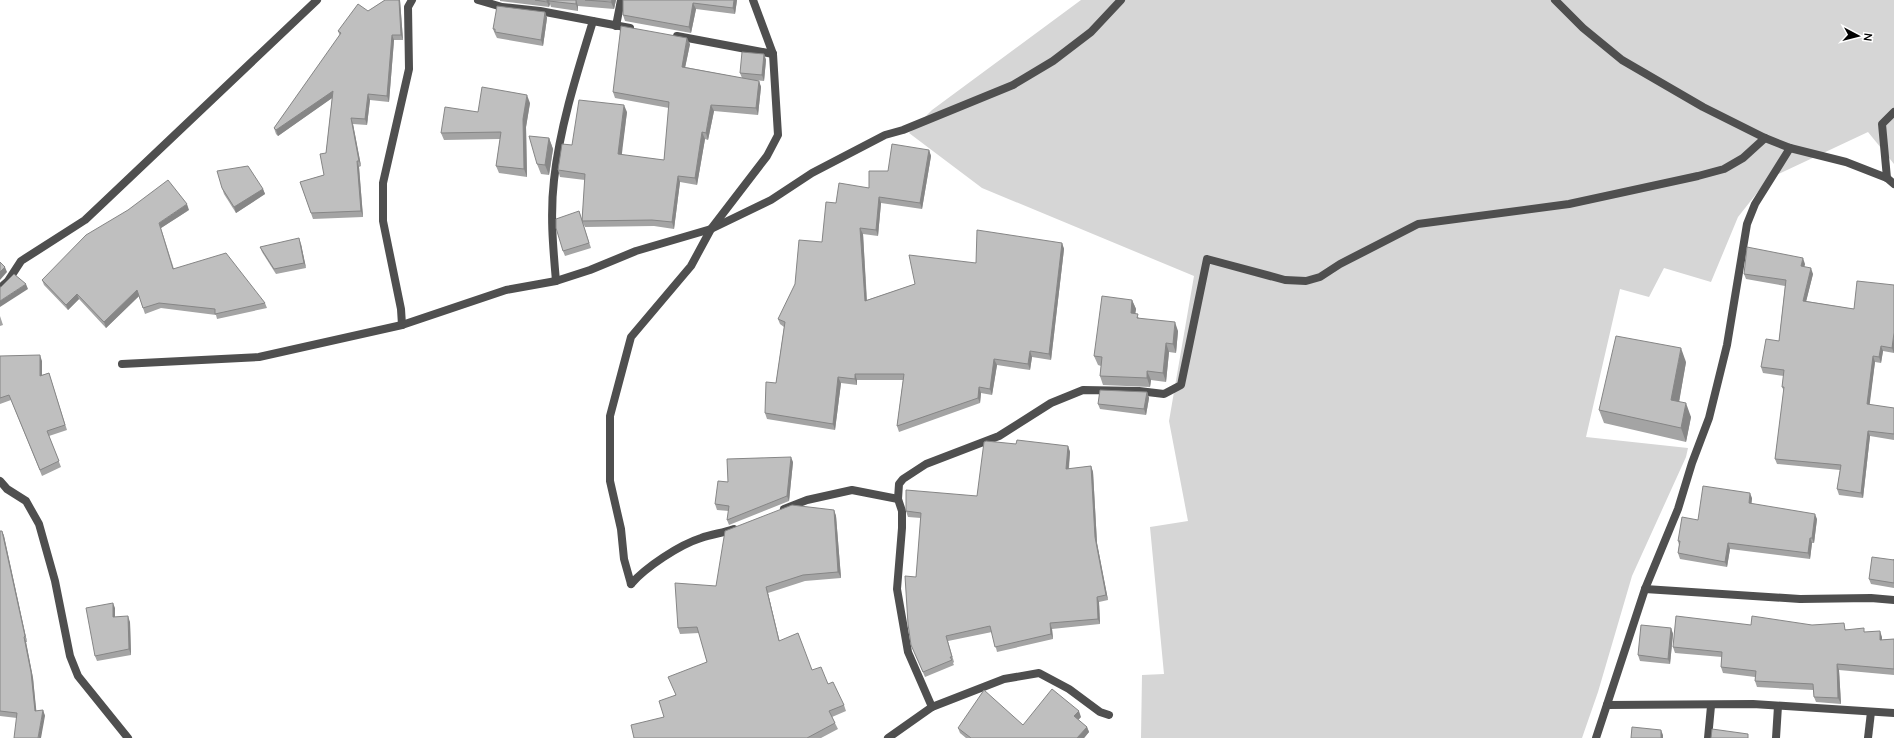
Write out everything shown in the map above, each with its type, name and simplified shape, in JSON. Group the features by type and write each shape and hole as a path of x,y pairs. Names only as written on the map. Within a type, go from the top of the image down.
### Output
{"street":[{"path":"0,288 8,281 22,261 85,220 103,204 317,0"},
{"path":"402,325 401,309 383,221 383,183 408,69 408,7 412,0"},
{"path":"478,0 502,7 540,11 640,30"},
{"path":"616,26 621,0"},
{"path":"742,526 727,532 700,538 661,559 642,572 631,584 624,559 621,529 610,481 610,416 631,337 691,266 710,228 767,156 778,135 773,54 753,0"},
{"path":"122,364 259,357 402,325 506,290 556,281 590,270 636,251 710,228 771,200 812,173 885,135 910,128 1013,85 1053,61 1091,32 1121,0"},
{"path":"1555,0 1583,28 1622,60 1703,107 1765,138 1790,148 1846,162 1887,178 1894,184"},
{"path":"556,281 552,223 554,176 569,103 593,21"},
{"path":"671,35 773,54"},
{"path":"1887,178 1882,124 1894,112"},
{"path":"932,707 908,652 897,589 902,528 902,511 898,499 899,484 903,479 926,464 999,436 1051,403 1083,390 1139,391 1164,394 1181,385 1207,259 1285,280 1306,281 1320,277 1340,264 1418,224 1569,204 1698,176 1724,169 1743,158 1765,138"},
{"path":"1596,738 1645,589 1678,509 1692,463 1709,418 1727,346 1747,224 1755,204 1790,148"},
{"path":"0,481 7,489 26,501 39,524 55,581 70,656 78,676 128,738"},
{"path":"776,512 807,500 852,490 898,499"},
{"path":"1645,589 1800,600 1871,598 1894,600"},
{"path":"888,738 932,707 1004,679 1039,673 1069,689 1100,712 1109,715"},
{"path":"1607,705 1711,706 1753,704 1894,714"},
{"path":"1708,738 1711,706"},
{"path":"1776,738 1778,706"},
{"path":"1868,738 1871,712"}],"shaded area":[{"path":"1081,0 1894,0 1894,164 1868,132 1768,179 1738,217 1711,282 1664,268 1649,297 1620,289 1586,437 1688,448 1686,457 1632,576 1598,692 1582,738 1141,738 1142,675 1164,674 1150,527 1188,521 1169,421 1194,276 982,188 909,133 932,110"}],"building":[{"path":"385,0 399,0 401,35 392,35 387,96 368,94 365,119 351,118 359,161 357,161 361,211 311,213 300,182 324,175 320,154 326,153 333,91 276,130 274,128 341,33 338,31 358,4 368,11"},
{"path":"535,0 547,0 547,2"},
{"path":"576,0 576,4 549,1"},
{"path":"585,0 612,0 611,2"},
{"path":"623,0 734,0 733,8 693,3 689,27 623,15"},
{"path":"497,6 545,12 541,40 495,32 495,29 493,29"},
{"path":"621,26 687,38 682,67 759,81 756,108 711,105 706,133 702,132 695,178 678,176 672,222 652,220 582,221 585,174 558,170 562,144 572,145 579,100 624,105 618,154 664,160 669,102 613,92"},
{"path":"742,52 764,54 762,75 740,73"},
{"path":"482,87 527,95 523,119 524,169 496,166 501,132 441,133 445,107 478,112"},
{"path":"529,136 549,138 545,165 537,164"},
{"path":"892,144 929,150 920,203 879,197 876,230 860,228 865,301 915,284 909,255 976,263 977,230 1062,243 1049,354 1030,351 1028,364 994,359 990,389 979,387 978,398 897,426 904,374 855,374 855,379 838,377 833,424 765,413 766,382 776,383 785,322 778,319 795,284 799,240 822,242 826,202 836,203 839,183 869,188 869,171 888,171"},
{"path":"248,166 263,189 234,207 222,188 217,171"},
{"path":"168,180 187,204 159,223 173,269 226,253 265,303 215,314 215,309 159,303 143,308 137,290 104,322 77,294 66,305 42,280 86,235 128,210"},
{"path":"579,211 589,243 563,251 556,228 556,219"},
{"path":"299,238 304,263 274,269 260,247"},
{"path":"1747,247 1803,258 1801,266 1811,268 1803,301 1854,309 1857,281 1894,285 1894,333 1892,348 1881,346 1879,357 1873,356 1867,404 1894,408 1894,434 1868,431 1861,493 1837,489 1841,465 1775,459 1784,387 1782,387 1784,370 1761,367 1766,339 1779,341 1786,280 1744,274"},
{"path":"0,262 5,267 0,272"},
{"path":"14,274 26,284 0,301 0,287"},
{"path":"1102,296 1132,300 1131,313 1138,314 1137,318 1175,322 1173,344 1166,343 1163,373 1147,371 1147,378 1100,376 1102,357 1094,356"},
{"path":"1616,336 1681,348 1671,400 1686,403 1681,428 1599,410"},
{"path":"40,355 40,376 49,373 65,425 47,431 59,461 40,470 9,395 0,398 0,356"},
{"path":"1100,390 1147,392 1144,409 1098,404"},
{"path":"1017,440 1068,446 1066,469 1091,466 1095,537 1106,595 1097,597 1098,619 1050,623 1051,634 995,647 990,626 946,636 952,657 950,657 952,660 923,672 911,645 905,576 916,577 921,513 906,511 906,490 977,496 984,442 1016,444"},
{"path":"791,457 787,496 727,520 729,506 715,504 718,481 728,482 727,459"},
{"path":"1703,486 1750,493 1749,503 1815,514 1812,538 1810,538 1808,553 1728,543 1725,562 1678,553 1680,541 1678,541 1682,517 1698,520"},
{"path":"792,505 834,510 838,572 803,575 766,587 779,641 798,633 812,670 821,667 828,684 833,682 844,705 829,711 835,723 807,738 634,738 631,725 664,717 659,701 676,695 668,677 707,662 697,627 678,628 675,583 716,586 725,531"},
{"path":"0,531 2,531 25,636 35,711 43,710 38,738 14,738 17,713 0,711"},
{"path":"1872,557 1894,560 1894,583 1869,579"},
{"path":"113,603 113,617 128,616 129,649 95,656 86,608"},
{"path":"1676,616 1751,625 1752,616 1812,625 1844,623 1845,630 1864,628 1864,632 1880,631 1880,640 1894,639 1894,669 1837,664 1838,698 1814,697 1813,684 1755,681 1756,671 1721,667 1722,652 1673,647"},
{"path":"1641,625 1671,628 1668,659 1638,655"},
{"path":"1052,689 1079,711 1074,716 1087,727 1077,738 971,738 958,728 984,690 1023,725"},
{"path":"1632,727 1661,730 1661,738 1631,738"},
{"path":"1712,729 1748,734 1748,738 1711,738"}]}
